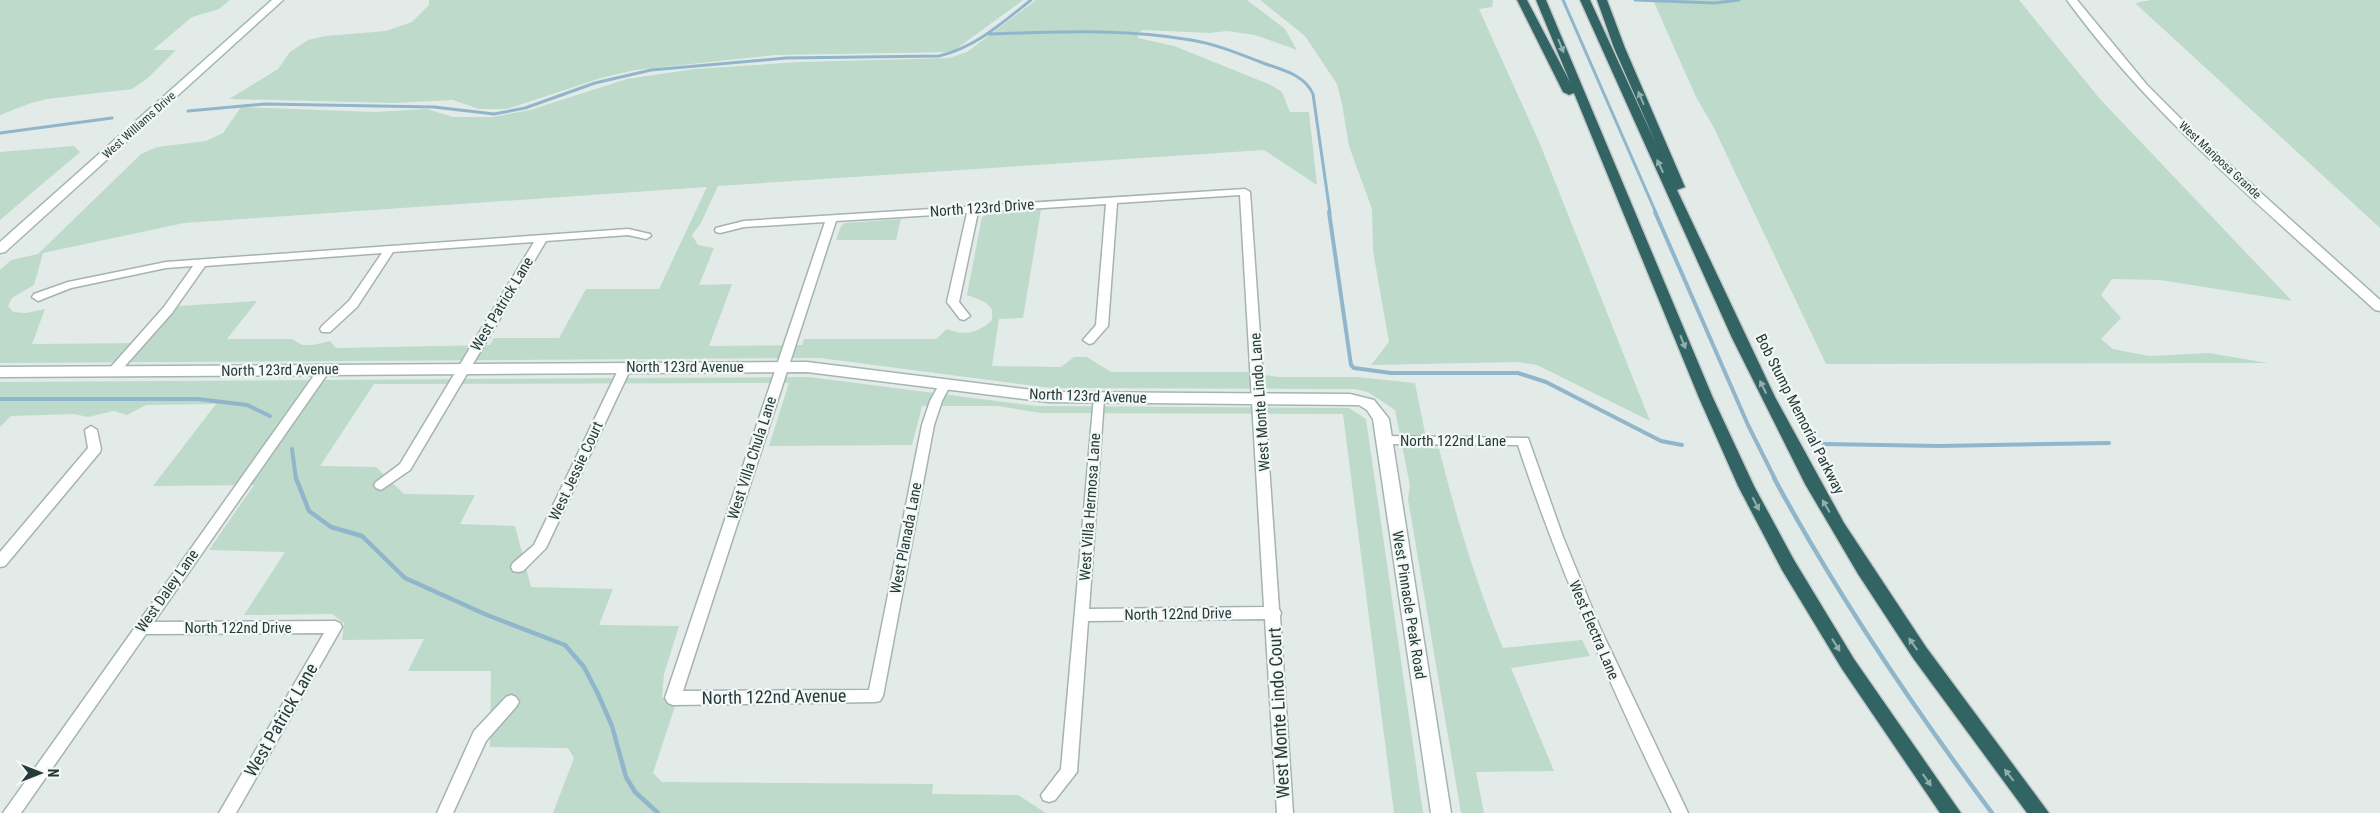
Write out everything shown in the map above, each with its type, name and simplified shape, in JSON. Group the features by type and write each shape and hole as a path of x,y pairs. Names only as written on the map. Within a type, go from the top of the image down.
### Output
{"highway":[{"path":"1523,1 1556,63 1674,320"},
{"path":"1542,1 1719,429 1734,461 1788,565 1825,627 1874,703 1951,813"},
{"name":"Bob Stump Memorial Parkway","path":"1587,5 1731,322 1799,458 1858,560 1907,635 1962,714 2039,813"},
{"path":"1604,5 1632,77 1670,160 1695,234 1731,322"}],"street":[{"name":"West Williams Drive","path":"0,250 278,0"},
{"name":"West Mariposa Grande","path":"2072,0 2156,100 2196,140 2380,307"},
{"name":"North 123rd Drive","path":"720,230 744,224 1245,192"},
{"name":"West Monte Lindo Lane","path":"1245,192 1274,613"},
{"path":"1089,340 1102,326 1112,199"},
{"path":"964,316 953,302 972,208"},
{"name":"West Villa Chula Lane","path":"673,698 832,218"},
{"path":"38,297 68,284 148,267 628,232 646,236"},
{"name":"West Patrick Lane","path":"382,485 405,467 542,238"},
{"path":"326,329 353,304 390,249"},
{"path":"113,372 168,310 202,262"},
{"name":"North 123rd Avenue","path":"0,372 782,367 827,368 1049,398 1350,399 1368,402"},
{"name":"West Jessie Court","path":"518,567 539,548 624,368"},
{"name":"West Daley Lane","path":"11,813 324,370"},
{"name":"West Planada Lane","path":"875,696 928,425 936,401 945,384"},
{"name":"West Villa Hermosa Lane","path":"1049,795 1069,772 1098,399"},
{"name":"West Pinnacle Peak Road","path":"1368,402 1376,409 1381,419 1441,813"},
{"path":"0,562 95,449 91,430"},
{"name":"North 122nd Lane","path":"1383,440 1523,441"},
{"name":"West Electra Lane","path":"1523,441 1552,528 1591,628 1680,813"},
{"name":"North 122nd Drive","path":"1082,615 1274,613"},
{"name":"West Monte Lindo Court","path":"1274,613 1285,813"},
{"name":"West Patrick Lane","path":"227,813 336,627"},
{"name":"North 122nd Drive","path":"141,628 336,627"},
{"name":"North 122nd Avenue","path":"673,698 875,696"},
{"path":"445,813 480,736 511,702"}],"green space":[{"path":"0,0 230,0 219,9 192,17 153,50 176,50 148,78 132,89 47,99 0,115"},
{"path":"429,0 1023,0 952,52 775,55 635,70 601,78 507,109 479,109 453,100 393,103 229,99 278,69 290,52 308,40 326,36 386,31 412,22 429,5"},
{"path":"1036,0 1247,0 1285,29 1297,50 1255,35 1227,31 1210,33 1143,30 1138,33 1138,38 1174,46 1271,85 1282,92 1290,112 1309,112 1317,185 1264,150 718,186 701,223 692,235 698,245 714,248 699,285 732,284 709,346 802,345 804,339 936,339 947,329 965,333 982,328 992,320 992,309 985,302 967,295 982,217 988,214 1041,210 1023,318 999,319 992,366 1061,367 1074,357 1087,357 1111,372 1245,372 1279,377 1357,377 1415,383 1428,448 1439,449 1467,550 1503,648 1582,640 1590,656 1511,668 1554,771 1476,772 1484,813 1461,813 1408,499 1410,486 1395,410 1368,392 1355,389 1051,388 820,358 0,363 0,270 11,260 38,254 141,154 157,147 206,141 223,133 241,107 375,112 427,109 453,117 492,117 530,110 627,79 694,69 800,62 949,58 967,52","holes":["707,187 659,289 586,289 559,338 494,338 490,345 336,348 330,341 313,345 302,345 292,339 227,339 257,301 179,306 147,343 32,344 45,309 26,313 13,312 8,306 12,298 34,285 43,253 184,223"]},
{"path":"1260,0 1493,0 1492,7 1479,9 1540,144 1650,421 1537,365 1518,362 1371,365 1389,342 1373,251 1372,209 1349,146 1337,84 1305,36"},
{"path":"1653,0 2019,0 2100,99 2292,301 2160,280 2112,279 2101,295 2121,318 2101,339 2113,349 2149,356 2209,353 2268,363 1826,364 1713,126 1696,97"},
{"path":"2151,0 2380,0 2380,228 2135,3"},
{"path":"74,146 80,152 0,220 0,152"},
{"path":"901,219 896,240 836,240 841,226 845,223"},
{"path":"809,377 1036,406 1349,408 1366,419 1423,813 1394,813 1343,414 1041,413 998,406 922,406 912,445 769,446 789,383 374,384 320,466 376,467 404,494 475,495 460,524 515,526 531,587 613,589 599,625 679,626 664,674 662,697 675,706 653,773 662,782 933,784 932,794 1018,795 1046,813 553,813 574,758 568,748 490,747 491,671 408,671 424,639 342,640 344,623 332,614 244,615 285,552 209,550 254,485 153,486 216,404 146,405 127,415 114,411 88,417 74,414 11,416 0,427 0,382"}],"waterway":[{"path":"188,111 265,104 434,107 494,114 525,108 595,83 651,70 786,58 939,56 965,47 977,40 1031,0"},
{"path":"1563,0 1656,213"},
{"path":"1635,0 1715,3 1739,0"},
{"path":"989,34 1115,32 1166,36 1219,47 1298,77 1309,87 1313,94 1330,213"},
{"path":"0,133 112,118"},
{"path":"1329,212 1351,365 1354,368 1391,373 1518,373 1546,382 1661,441 1682,445"},
{"path":"1655,212 1748,425 1775,479"},
{"path":"0,399 198,399 247,405 270,416"},
{"path":"1823,444 1939,446 2109,443"},
{"path":"292,449 296,479"},
{"path":"296,478 309,511 331,527 362,536 405,578 487,615 565,645 584,667 598,694 612,726 626,777 635,792 658,813"},
{"path":"1774,478 1798,522 1877,650 1933,732 1992,813"}]}
